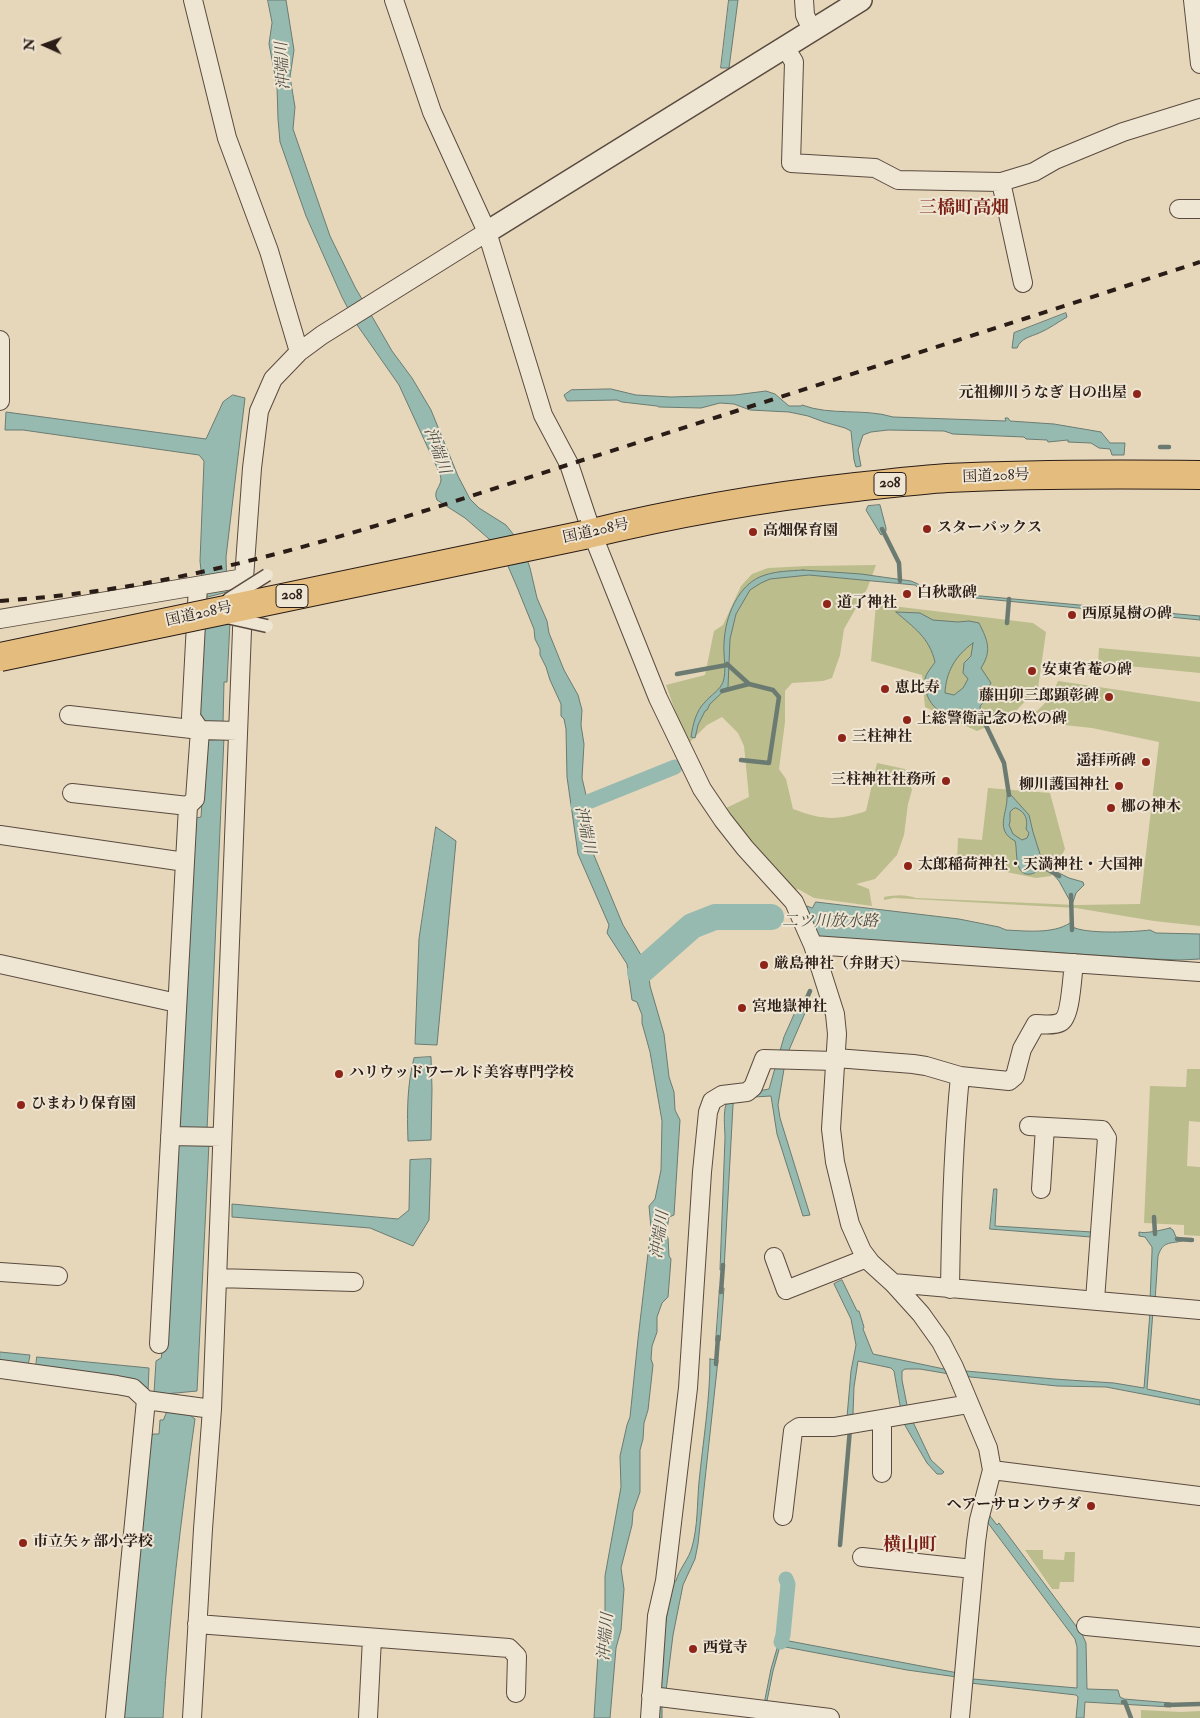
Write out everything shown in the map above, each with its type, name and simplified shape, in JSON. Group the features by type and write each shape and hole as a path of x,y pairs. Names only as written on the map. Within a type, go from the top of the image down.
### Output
{"highway":[{"name":"国道208号","path":"0,657 588,534 792,494 945,478 1200,475"}],"street":[{"path":"193,0 227,138 269,251 299,352"},
{"path":"394,0 432,112 482,235 501,275 543,415 570,464 588,534 658,698 702,789 745,848 794,902 812,945 835,1014 837,1034 831,1130 832,1146 855,1238 867,1258 921,1314 941,1342 988,1448 992,1470 980,1514 973,1570 960,1718"},
{"path":"804,0 805,16 812,30"},
{"path":"192,1718 204,1408 217,1278 238,731 238,579 259,411 273,379 299,352 322,335 861,0"},
{"path":"1193,0 1200,64"},
{"path":"785,47 794,62 791,163 875,168 898,180 1001,182 1034,172 1055,160 1123,132 1200,108"},
{"path":"1001,182 1023,283"},
{"path":"1179,208 1200,209"},
{"path":"0,340 0,402"},
{"path":"267,575 229,599 228,609 231,618 267,626"},
{"path":"0,619 238,579"},
{"path":"159,1344 188,806 195,799 200,730 192,717 198,586"},
{"path":"69,715 200,730 238,731"},
{"path":"72,793 188,806"},
{"path":"0,834 185,862"},
{"path":"812,945 1200,972"},
{"path":"650,1718 658,1697 657,1616 665,1582 687,1399 702,1172 708,1112 712,1101 722,1095 747,1092 753,1087 764,1059 835,1060 920,1065 960,1076 1009,1081 1015,1076 1022,1049 1036,1024 1061,1022 1066,1015 1074,963"},
{"path":"0,964 177,1003"},
{"path":"950,1289 952,1181 960,1076"},
{"path":"1041,1189 1037,1126 1102,1130 1107,1138 1095,1300"},
{"path":"171,1136 222,1137"},
{"path":"774,1257 786,1290 867,1258"},
{"path":"0,1272 58,1276"},
{"path":"217,1278 354,1282"},
{"path":"893,1284 1200,1310"},
{"path":"0,1369 117,1384 133,1388 146,1400 204,1408"},
{"path":"115,1718 146,1400"},
{"path":"783,1516 793,1432 800,1426 834,1427 969,1404"},
{"path":"882,1419 882,1473"},
{"path":"992,1470 1200,1496"},
{"path":"862,1557 973,1570"},
{"path":"197,1624 509,1648 517,1656 516,1693"},
{"path":"1086,1626 1200,1637"},
{"path":"368,1718 372,1638"},
{"path":"658,1697 830,1718"}],"green space":[{"path":"876,565 867,589 844,629 840,655 832,678 823,681 792,683 785,691 785,722 779,769 786,779 793,809 821,817 838,818 866,811 877,763 905,769 912,790 904,835 897,855 875,879 856,884 869,889 872,906 814,898 798,889 791,892 724,809 749,797 744,746 738,733 722,717 707,725 687,745 666,685 705,675 714,631 723,625 741,586 752,574 768,568"},
{"path":"876,604 1033,623 1046,632 1038,688 1010,717 977,731 925,707 922,675 871,661"},
{"path":"1099,648 1200,657 1200,673 1098,663"},
{"path":"1058,681 1200,702 1200,926 1154,921 1076,908 894,898 884,900 884,897 900,895 916,898 1076,905 1140,904 1159,742 1092,728 1027,721 1051,697"},
{"path":"988,788 1050,793 1065,849 1051,876 1036,878 957,862 958,838 982,840"},
{"path":"1187,1069 1200,1069 1200,1122 1189,1121 1187,1166 1200,1167 1200,1236 1184,1235 1184,1225 1144,1223 1150,1086 1186,1087"},
{"path":"1025,1550 1043,1550 1043,1559 1064,1560 1065,1552 1075,1552 1074,1582 1060,1582 1059,1589 1052,1589"},
{"path":"1141,1710 1200,1711 1200,1718 1141,1718"}],"water":[{"name":"沖端川","path":"268,0 286,0 294,50 290,77 295,107 293,129 330,236 355,287 392,351 412,378 431,410 458,476 470,499 479,508 506,525 524,551 537,598 547,621 549,633 564,670 578,695 582,710 581,725 584,744 582,778 593,853 623,925 648,968 650,986 664,1034 669,1077 674,1092 675,1110 680,1120 674,1215 669,1217 666,1235 671,1259 668,1297 662,1303 657,1317 657,1332 652,1346 651,1359 653,1365 648,1410 640,1450 640,1492 633,1512 632,1525 621,1568 624,1589 621,1630 616,1648 610,1718 594,1718 598,1654 605,1616 605,1576 621,1487 620,1456 630,1417 651,1228 649,1206 655,1199 661,1170 662,1121 650,1052 642,1023 642,1015 637,1002 632,1000 627,964 607,933 609,925 578,854 567,777 566,729 564,719 561,716 561,704 540,655 534,629 517,587 504,557 496,545 465,518 437,500 436,492 441,480 440,475 399,385 355,322 306,216 280,142 277,86 269,44 272,23"},
{"path":"729,0 738,0 729,68 721,68"},
{"path":"1066,313 1067,317 1046,330 1023,340 1017,348 1012,348 1014,333"},
{"path":"611,389 636,395 671,397 735,395 766,391 775,394 789,406 802,405 824,410 882,414 893,417 1006,421 1005,418 1008,418 1010,421 1054,424 1101,432 1110,443 1125,443 1124,455 1112,455 1110,449 1099,448 1091,443 1068,442 1068,440 1048,442 1047,440 1026,439 1024,437 953,434 944,431 888,430 863,435 858,450 861,466 856,467 851,431 808,416 789,412 750,410 734,404 720,403 701,408 659,407 617,400 567,401 564,395 571,390"},
{"path":"233,395 245,398 226,557 227,592 204,598 200,561 204,461 199,455 23,430 5,430 6,412 206,439 223,402"},
{"path":"880,505 886,528 886,531 881,535 866,510 868,506"},
{"path":"803,570 861,574 911,581 926,591 1200,616 1200,620 925,593 915,585 809,575 770,579 750,590 736,614 730,639 728,687 710,704 698,725 695,738 691,737 699,709 720,688 723,682 725,673 725,633 730,612 740,593 747,585 765,575"},
{"path":"896,612 920,613 933,620 979,623 988,646 987,656 981,668 991,683 986,691 987,699 980,706 981,715 971,710 961,715 953,716 939,711 934,706 925,686 925,679 935,662 932,653 925,639","holes":["973,643 971,656 964,663 963,673 968,679 963,688 954,695 945,693 947,678 956,659"]},
{"path":"230,622 227,682 224,682 223,723 208,723 198,716 201,629"},
{"path":"210,737 224,737 207,1130 178,1129 196,818 201,817 206,741"},
{"path":"1011,795 1029,815 1040,854 1049,867 1046,870 1031,874 1025,874 1021,871 1017,862 1015,841 1005,832 1004,821 1007,796","holes":["1016,808 1026,817 1027,822 1026,829 1029,833 1027,838 1022,840 1013,834 1009,825 1010,812"]},
{"path":"436,827 456,841 437,1045 415,1044 419,939"},
{"path":"1055,871 1083,882 1084,885 1076,893 1073,902 1070,901 1053,874"},
{"name":"二ツ川放水路","path":"816,902 959,919 1006,930 1048,930 1070,923 1074,928 1101,932 1150,930 1156,933 1200,934 1200,959 1154,959 817,939 805,915 807,906 812,908"},
{"path":"800,1002 808,1006 786,1057 778,1105 780,1118 810,1215 803,1216 777,1134 771,1096 737,1098 733,1105 724,1270 720,1270 726,1105 728,1100 737,1093 769,1089 784,1037"},
{"path":"431,1057 431,1140 408,1141 408,1099 414,1058"},
{"path":"178,1143 209,1143 197,1391 165,1394 154,1393 156,1361 161,1358"},
{"path":"431,1159 429,1220 413,1246 370,1228 232,1217 232,1204 398,1219 409,1210 410,1160"},
{"path":"994,1189 997,1189 995,1226 1092,1232 1091,1237 990,1229"},
{"path":"1170,1228 1176,1237 1182,1241 1164,1245 1160,1251 1155,1301 1150,1301 1152,1247 1145,1237 1139,1236 1139,1232"},
{"path":"842,1280 857,1311 859,1311 863,1329 873,1354 944,1369 1114,1383 1144,1388 1150,1312 1153,1311 1147,1389 1200,1400 1200,1405 1106,1387 1057,1386 961,1376 920,1369 905,1369 902,1371 902,1380 907,1405 931,1460 944,1472 937,1474 927,1463 903,1422 894,1371 891,1368 858,1361 854,1387 853,1414 847,1417 851,1371 856,1345 851,1319 834,1284"},
{"path":"720,1287 724,1288 720,1341 716,1341"},
{"path":"0,1352 30,1355 28,1366 0,1361"},
{"path":"37,1357 149,1368 148,1391 36,1368"},
{"path":"710,1359 718,1360 698,1544 695,1559 683,1585 673,1635 666,1691 662,1701 662,1718 657,1718 664,1633 673,1582 676,1581 691,1551 694,1539 708,1406"},
{"path":"167,1412 186,1412 195,1419 176,1568 163,1718 121,1718 146,1445 153,1434 159,1434 160,1420 163,1420"},
{"path":"986,1511 997,1525 999,1523 1082,1634 1086,1643 1087,1689 1118,1690 1120,1697 1124,1699 1171,1703 1171,1707 1085,1702 1084,1718 1076,1718 1078,1697 1076,1695 970,1683 970,1678 1077,1688 1077,1647 1075,1639 985,1519"},
{"path":"785,1637 789,1641 958,1673 957,1677 907,1670 780,1646 766,1706 764,1704 778,1639"}],"waterway":[{"path":"1160,447 1169,447"},
{"path":"882,529 899,563 900,581"},
{"path":"1007,623 1009,599"},
{"path":"722,691 749,684 727,664"},
{"path":"677,674 727,665"},
{"path":"741,760 769,763 779,697 773,690 749,684"},
{"path":"981,715 1004,763 1009,795"},
{"path":"578,806 675,767"},
{"path":"1047,869 1059,876"},
{"path":"1071,895 1072,930"},
{"name":"二ツ川放水路","path":"640,972 692,926 715,917 771,917"},
{"path":"802,1009 810,991"},
{"path":"1154,1217 1155,1234"},
{"path":"1177,1239 1192,1240"},
{"path":"721,1292 723,1265"},
{"path":"716,1364 718,1337"},
{"path":"840,1545 850,1429"},
{"path":"781,1642 788,1584 786,1579"},
{"path":"1123,1702 1125,1702 1131,1718"},
{"path":"1166,1705 1200,1704"}],"railway":[{"path":"0,601 126,587 224,567 335,538 1200,262"}],"place":[{"name":"元祖柳川うなぎ 日の出屋","path":"1137,394"},
{"name":"スターバックス","path":"927,529"},
{"name":"高畑保育園","path":"753,532"},
{"name":"白秋歌碑","path":"907,594"},
{"name":"道了神社","path":"827,604"},
{"name":"西原晁樹の碑","path":"1072,615"},
{"name":"安東省菴の碑","path":"1032,671"},
{"name":"恵比寿","path":"885,689"},
{"name":"藤田卯三郎顕彰碑","path":"1109,697"},
{"name":"上総警衛記念の松の碑","path":"907,720"},
{"name":"三柱神社","path":"842,738"},
{"name":"遥拝所碑","path":"1146,762"},
{"name":"三柱神社社務所","path":"946,781"},
{"name":"柳川護国神社","path":"1119,786"},
{"name":"梛の神木","path":"1111,808"},
{"name":"太郎稲荷神社・天満神社・大国神","path":"908,866"},
{"name":"厳島神社（弁財天）","path":"764,965"},
{"name":"宮地嶽神社","path":"742,1008"},
{"name":"ハリウッドワールド美容専門学校","path":"339,1074"},
{"name":"ひまわり保育園","path":"21,1105"},
{"name":"ヘアーサロンウチダ","path":"1091,1506"},
{"name":"市立矢ヶ部小学校","path":"23,1543"},
{"name":"西覚寺","path":"693,1649"}],"district":[{"name":"三橋町高畑","path":"964,209"},
{"name":"横山町","path":"910,1546"}]}
